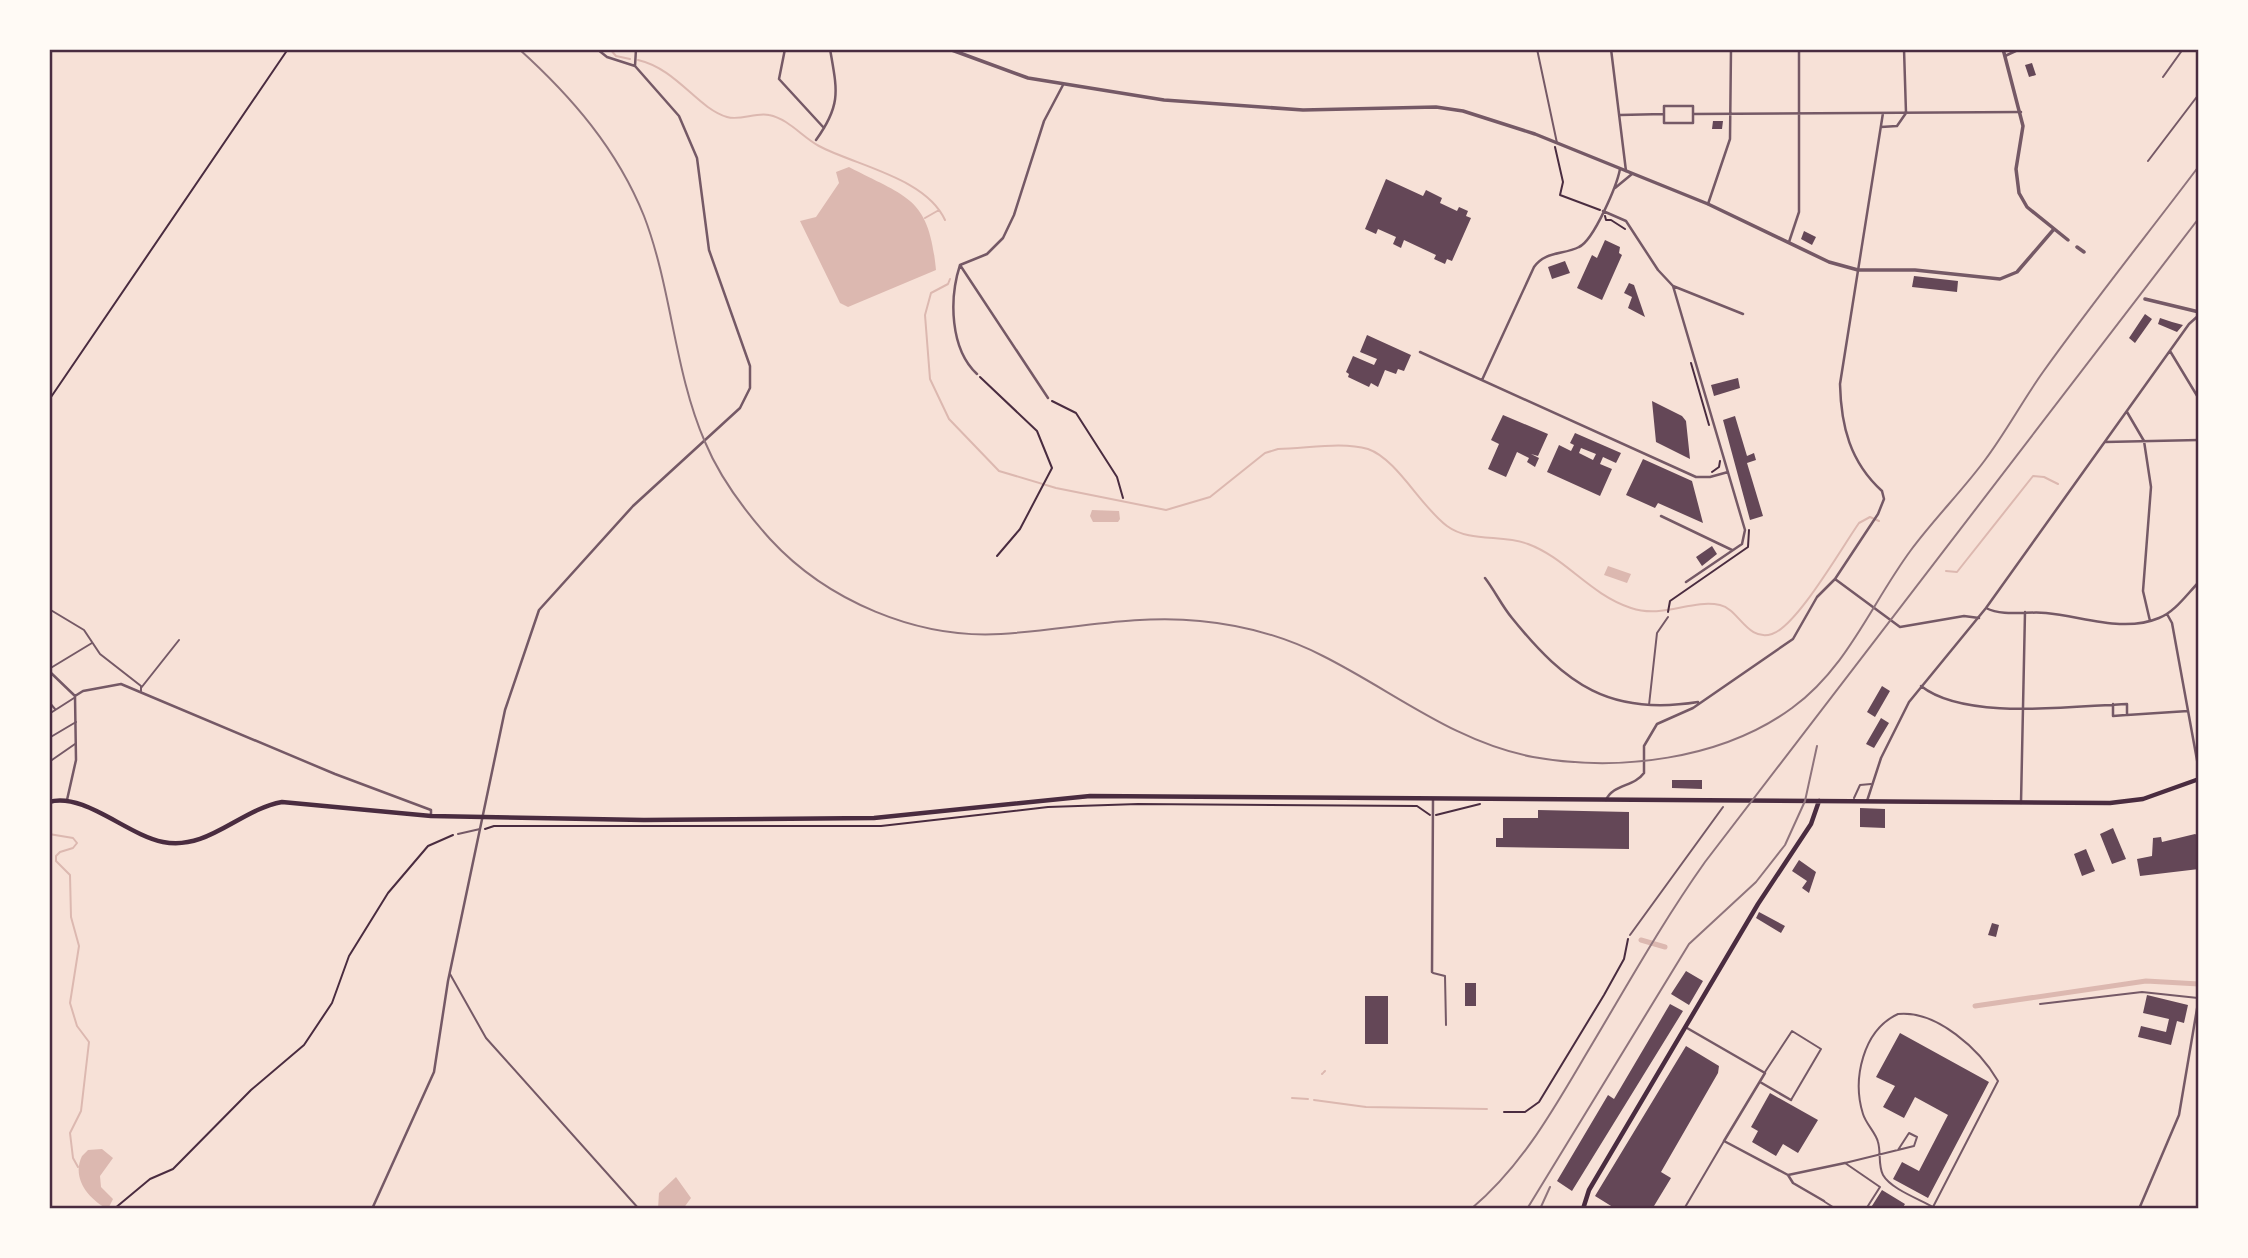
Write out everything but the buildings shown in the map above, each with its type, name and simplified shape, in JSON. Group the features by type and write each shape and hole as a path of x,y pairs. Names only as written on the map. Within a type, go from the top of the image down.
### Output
{"main road":[{"path":"49,802 67,800 137,834 184,845 206,838 258,808 282,802 431,816 483,818 874,818 1090,796 2127,802 2199,779"},
{"path":"1583,1209 1589,1190 1760,901 1811,824 1819,801"}],"street":[{"path":"372,1209 435,1072 450,974 505,710 539,610 633,506 740,408 750,388 747,353 709,250 694,150 679,116 635,64 607,57 597,49"},
{"path":"635,64 636,49"},
{"path":"785,49 779,79 824,128"},
{"path":"817,140 837,101 830,49"},
{"path":"948,49 1016,74 1164,100 1303,110 1443,107 1477,115 1708,204 1829,262 1858,270 1915,270 2000,279 2017,272 2054,229"},
{"path":"1611,49 1626,171"},
{"path":"1708,204 1730,139 1731,49"},
{"path":"1789,242 1799,212 1799,49"},
{"path":"1881,127 1897,126 1906,113 1904,49"},
{"path":"2003,49 2021,112 2022,136 2016,180 2018,193 2027,207 2068,240"},
{"path":"2005,57 2020,49"},
{"path":"960,265 987,254 1003,238 1014,215 1044,121 1064,84"},
{"path":"1664,106 1693,106 1693,123 1664,123 1664,114 1664,106"},
{"path":"1693,114 2021,112"},
{"path":"1606,800 1611,791 1636,781 1644,773 1644,746 1657,724 1702,701 1793,639 1817,597 1835,579 1878,514 1884,499 1882,491 1866,476 1855,458 1844,428 1840,405 1843,354 1882,113"},
{"path":"1620,114 1664,114"},
{"path":"1482,380 1538,261 1580,247 1588,240 1615,188 1620,169"},
{"path":"1615,188 1632,174"},
{"path":"1603,211 1626,221 1658,270 1673,286 1743,314"},
{"path":"2077,247 2084,252"},
{"path":"960,265 956,294 957,345 967,365 976,374"},
{"path":"960,265 1048,398"},
{"path":"1673,286 1745,535 1742,544 1686,582"},
{"path":"1867,801 1895,726 1921,686 1979,618 2199,313 2154,304 2145,299"},
{"path":"2170,351 2199,399"},
{"path":"1420,352 1696,477 1728,472"},
{"path":"2127,412 2144,441 2151,506 2143,591 2150,621"},
{"path":"2105,442 2157,443 2199,440"},
{"path":"1661,516 1732,551"},
{"path":"1485,578 1513,619 1577,684 1617,700 1649,705 1672,706 1702,701"},
{"path":"1835,579 1900,627 1964,616 1979,618"},
{"path":"1986,608 2001,613 2025,612 2117,623 2150,621 2166,614 2199,582"},
{"path":"2021,803 2025,612"},
{"path":"2166,614 2172,623 2199,771"},
{"path":"49,670 75,697"},
{"path":"67,800 75,774 75,697 78,692 111,684 141,690 335,774 431,810 431,816"},
{"path":"1921,686 1942,697 1967,704 2023,707 2127,704 2127,715"},
{"path":"2113,704 2113,716 2188,711"},
{"path":"1432,972 1433,799"},
{"path":"2139,1209 2179,1115 2199,998"},
{"path":"1687,1028 1765,1073 1724,1140 1788,1175 1793,1183 1824,1202"},
{"path":"1760,1082 1791,1100"},
{"path":"1788,1175 1845,1163"}],"lane":[{"path":"1537,49 1557,144"},
{"path":"2163,77 2183,49"},
{"path":"2148,161 2199,94"},
{"path":"49,609 84,630 100,654 141,690 179,640"},
{"path":"1649,705 1657,633 1668,616"},
{"path":"49,670 93,643"},
{"path":"49,714 75,697"},
{"path":"49,702 56,710"},
{"path":"49,738 76,721"},
{"path":"49,762 75,744"},
{"path":"1854,801 1860,785 1872,784"},
{"path":"1630,935 1723,807"},
{"path":"458,834 481,828"},
{"path":"1432,972 1445,976 1446,1026"},
{"path":"450,974 486,1038 639,1209"},
{"path":"2040,1004 2143,992 2199,998"},
{"path":"1898,1014 1915,1014 1969,1043 1998,1081 1933,1208 1888,1181 1881,1173 1880,1153 1878,1139 1861,1110 1862,1063 1869,1042 1880,1025 1898,1014"},
{"path":"1765,1073 1792,1031 1821,1049 1791,1100"},
{"path":"1845,1163 1880,1153 1898,1150 1914,1146 1917,1137 1909,1133 1898,1150"},
{"path":"1684,1209 1724,1140"},
{"path":"1845,1163 1880,1186 1866,1209"},
{"path":"1824,1202 1836,1209"}],"path":[{"path":"49,400 288,49"},
{"path":"1557,144 1554,149 1563,182 1560,195 1603,211 1606,220 1611,220 1628,231"},
{"path":"1688,354 1710,429"},
{"path":"976,374 1026,419 1041,437 1052,468 1020,529 997,556"},
{"path":"1048,398 1076,413 1117,477 1123,498"},
{"path":"1713,476 1712,471 1719,467 1720,460"},
{"path":"1668,609 1668,616"},
{"path":"481,828 881,826 1048,807 1138,804 1417,806 1426,814 1433,815 1471,807 1488,799"},
{"path":"114,1209 150,1179 173,1168 251,1090 304,1045 332,1003 349,956 388,893 428,846 458,834"},
{"path":"1504,1112 1524,1112 1539,1102 1624,959 1630,935"}],"shaded area":[{"path":"849,167 901,194 912,203 928,227 936,270 848,307 840,303 800,221 816,217 839,183 836,172"},
{"path":"1092,510 1119,511 1120,519 1118,522 1093,522 1090,516"},
{"path":"1608,566 1631,574 1627,583 1604,575"},
{"path":"102,1149 113,1158 100,1176 101,1187 113,1199 108,1209 89,1194 80,1180 79,1172 82,1156 88,1150"},
{"path":"676,1177 691,1198 683,1209 658,1209 659,1193"}],"waterway":[{"path":"610,49 616,56 630,59"},
{"path":"638,60 664,71 716,112 732,118 764,114 776,117 819,146 907,183 936,206 945,220"},
{"path":"925,218 939,210"},
{"path":"950,279 948,284 931,293 925,315 930,379 949,419 999,471 1056,488 1166,510 1210,497 1265,453 1278,449 1335,445 1368,449 1389,463 1437,518 1456,531 1476,537 1518,541 1542,550 1603,594 1631,608 1654,611 1698,604 1720,605 1733,612 1750,629 1763,635 1772,634 1794,617 1859,523 1870,517 1879,521"},
{"path":"1946,571 1957,572 2033,476 2044,477 2058,484"},
{"path":"49,834 73,838 77,843 73,848 60,852 56,861 70,875 71,917 79,946 70,1003 77,1026 89,1042 81,1111 70,1133 73,1158 78,1167"},
{"path":"1641,940 1665,947"},
{"path":"1975,1006 2146,981 2199,984"},
{"path":"1292,1098 1308,1099"},
{"path":"1314,1100 1366,1107 1487,1109"}],"railway":[{"path":"519,49 557,86 591,125 621,168 633,192 644,216 661,272 686,387 705,442 725,481 770,539 818,581 875,612 937,630 969,634 1001,634 1100,623 1175,619 1232,625 1278,637 1323,656 1450,728 1477,740 1533,757 1566,761 1634,762 1701,750 1734,740 1764,726 1812,692 1829,674 1858,634 1911,550 1985,460 2062,346 2199,166"},
{"path":"1471,1209 1505,1175 1534,1138 1658,933 1705,862 2199,218"},
{"path":"1527,1209 1689,944 1756,882 1785,845 1805,801 1817,746"},
{"path":"1540,1209 1550,1187"}]}
